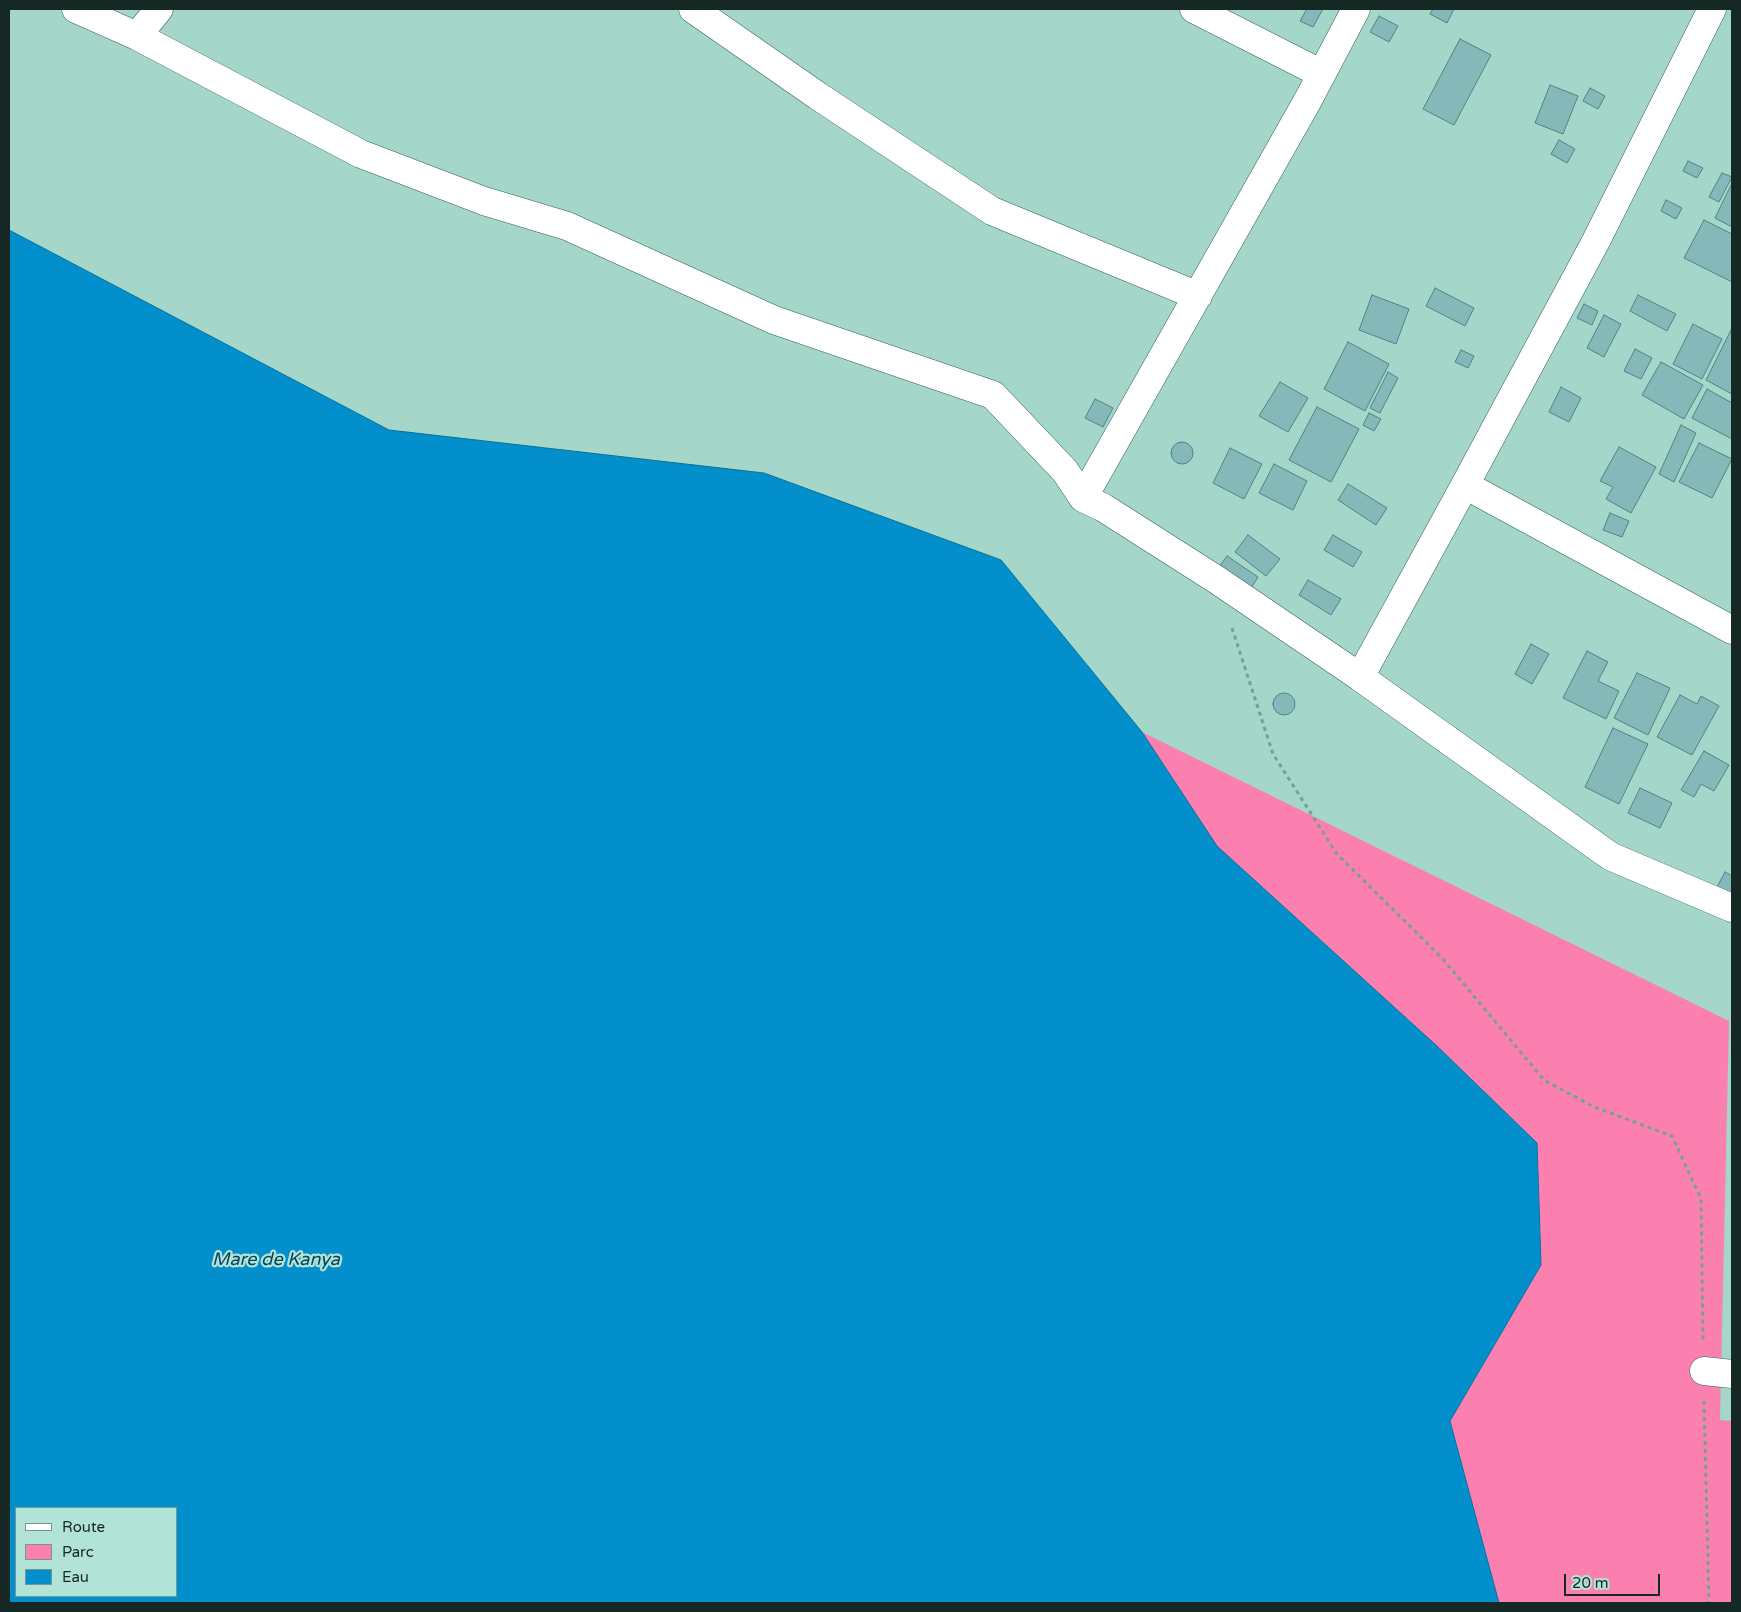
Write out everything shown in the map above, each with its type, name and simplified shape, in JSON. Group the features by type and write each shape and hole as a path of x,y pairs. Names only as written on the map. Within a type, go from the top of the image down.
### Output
{"street":[{"path":"76,9 137,36 361,154 484,202 567,226 774,320 993,395 1065,472 1083,498 1104,508 1217,580 1360,677 1608,854 1732,908"},
{"path":"137,36 159,9"},
{"path":"692,9 818,96 992,210 1198,296"},
{"path":"1194,9 1322,74"},
{"path":"1083,498 1322,74 1356,9"},
{"path":"1360,677 1596,241 1712,9"},
{"path":"1465,485 1732,630"},
{"path":"1704,1372 1732,1374"}],"path":[{"path":"1232,626 1273,754 1337,854 1442,958 1544,1080 1594,1107 1672,1136 1701,1199 1709,1603"}],"green space":[{"path":"1142,732 1729,1021 1720,1420 1732,1421 1732,1603 1499,1603 1450,1421 1541,1265 1537,1143 1438,1047 1217,846"}],"water":[{"name":"Mare de Kanya","path":"9,230 389,430 764,473 1001,560 1142,732 1217,846 1438,1047 1537,1143 1541,1265 1450,1421 1499,1603 9,1603"}],"building":[{"path":"1307,9 1323,9 1313,27 1300,21"},
{"path":"1433,9 1454,9 1447,23 1430,14"},
{"path":"1379,16 1398,26 1389,42 1370,32"},
{"path":"1460,39 1491,55 1454,125 1423,109"},
{"path":"1550,85 1578,96 1563,134 1535,123"},
{"path":"1590,88 1605,96 1598,109 1583,101"},
{"path":"1559,140 1575,149 1567,163 1551,154"},
{"path":"1688,161 1703,168 1697,178 1683,171"},
{"path":"1722,173 1732,177 1719,202 1709,197"},
{"path":"1732,183 1732,227 1715,218"},
{"path":"1666,200 1682,208 1676,219 1661,211"},
{"path":"1704,220 1732,234 1732,282 1684,258"},
{"path":"1435,288 1474,308 1465,326 1426,306"},
{"path":"1372,295 1409,309 1396,344 1359,330"},
{"path":"1638,295 1676,314 1667,331 1630,311"},
{"path":"1584,304 1598,311 1592,325 1577,318"},
{"path":"1604,315 1621,324 1604,357 1587,348"},
{"path":"1693,324 1722,339 1702,379 1673,364"},
{"path":"1732,328 1732,394 1706,380"},
{"path":"1348,342 1389,364 1365,411 1324,389"},
{"path":"1635,349 1652,358 1641,379 1624,371"},
{"path":"1461,350 1474,356 1468,368 1455,362"},
{"path":"1661,362 1703,385 1684,419 1642,395"},
{"path":"1388,372 1398,378 1380,413 1370,408"},
{"path":"1280,382 1308,398 1288,432 1259,416"},
{"path":"1561,387 1581,398 1569,422 1549,412"},
{"path":"1707,389 1732,403 1732,439 1692,418"},
{"path":"1095,399 1113,408 1103,427 1085,418"},
{"path":"1317,407 1359,429 1331,482 1289,460"},
{"path":"1369,413 1381,419 1374,431 1363,425"},
{"path":"1681,425 1696,433 1674,482 1659,474"},
{"path":"1182,442 1190,445 1193,453 1190,461 1182,464 1174,461 1171,453 1174,445"},
{"path":"1699,443 1732,459 1712,498 1679,482"},
{"path":"1619,447 1656,467 1631,513 1606,499 1613,487 1600,481"},
{"path":"1230,448 1262,464 1244,499 1213,483"},
{"path":"1274,464 1307,481 1293,510 1259,493"},
{"path":"1348,484 1387,508 1376,525 1338,500"},
{"path":"1610,513 1629,521 1622,537 1603,530"},
{"path":"1248,535 1280,559 1266,576 1235,552"},
{"path":"1333,535 1362,552 1353,567 1324,550"},
{"path":"1227,556 1258,577 1248,593 1216,571"},
{"path":"1308,580 1341,599 1331,615 1299,595"},
{"path":"1531,644 1549,654 1532,684 1515,674"},
{"path":"1587,651 1608,662 1598,681 1619,691 1606,719 1563,698"},
{"path":"1637,673 1670,688 1648,735 1614,718"},
{"path":"1284,693 1292,696 1295,704 1292,712 1284,715 1276,712 1273,704 1276,696"},
{"path":"1680,695 1697,704 1701,696 1719,706 1692,755 1657,737"},
{"path":"1613,728 1648,744 1619,804 1585,787"},
{"path":"1704,751 1729,765 1714,791 1701,784 1694,797 1681,790"},
{"path":"1640,788 1672,803 1660,828 1628,813"},
{"path":"1725,872 1732,876 1732,894 1717,887"}]}
